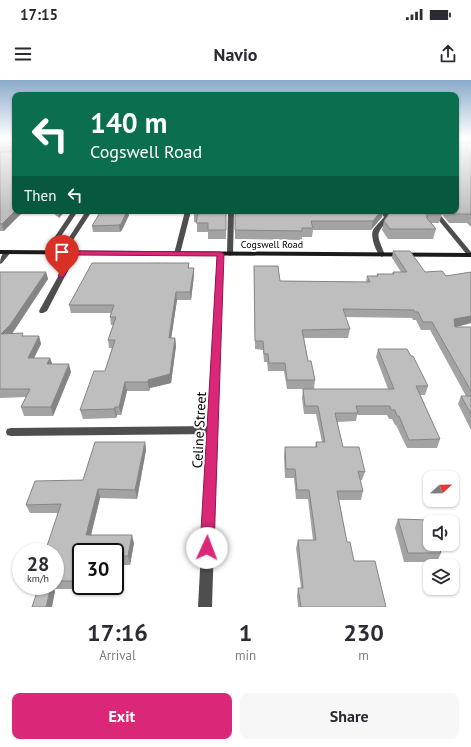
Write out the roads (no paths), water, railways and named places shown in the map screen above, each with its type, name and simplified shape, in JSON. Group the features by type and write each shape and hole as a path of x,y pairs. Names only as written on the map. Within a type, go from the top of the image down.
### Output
{"street":[{"path":"47,253 74,214"},
{"path":"62,253 87,214"},
{"path":"177,254 187,214"},
{"name":"Celine Street","path":"205,607 213,430 225,254 231,214"},
{"path":"382,255 375,236 376,230 387,217 385,214"},
{"path":"436,214 470,255"},
{"name":"Cogswell Road","path":"0,252 470,255"},
{"path":"0,262 8,252"},
{"path":"42,311 74,253"},
{"path":"11,432 213,430"}]}
